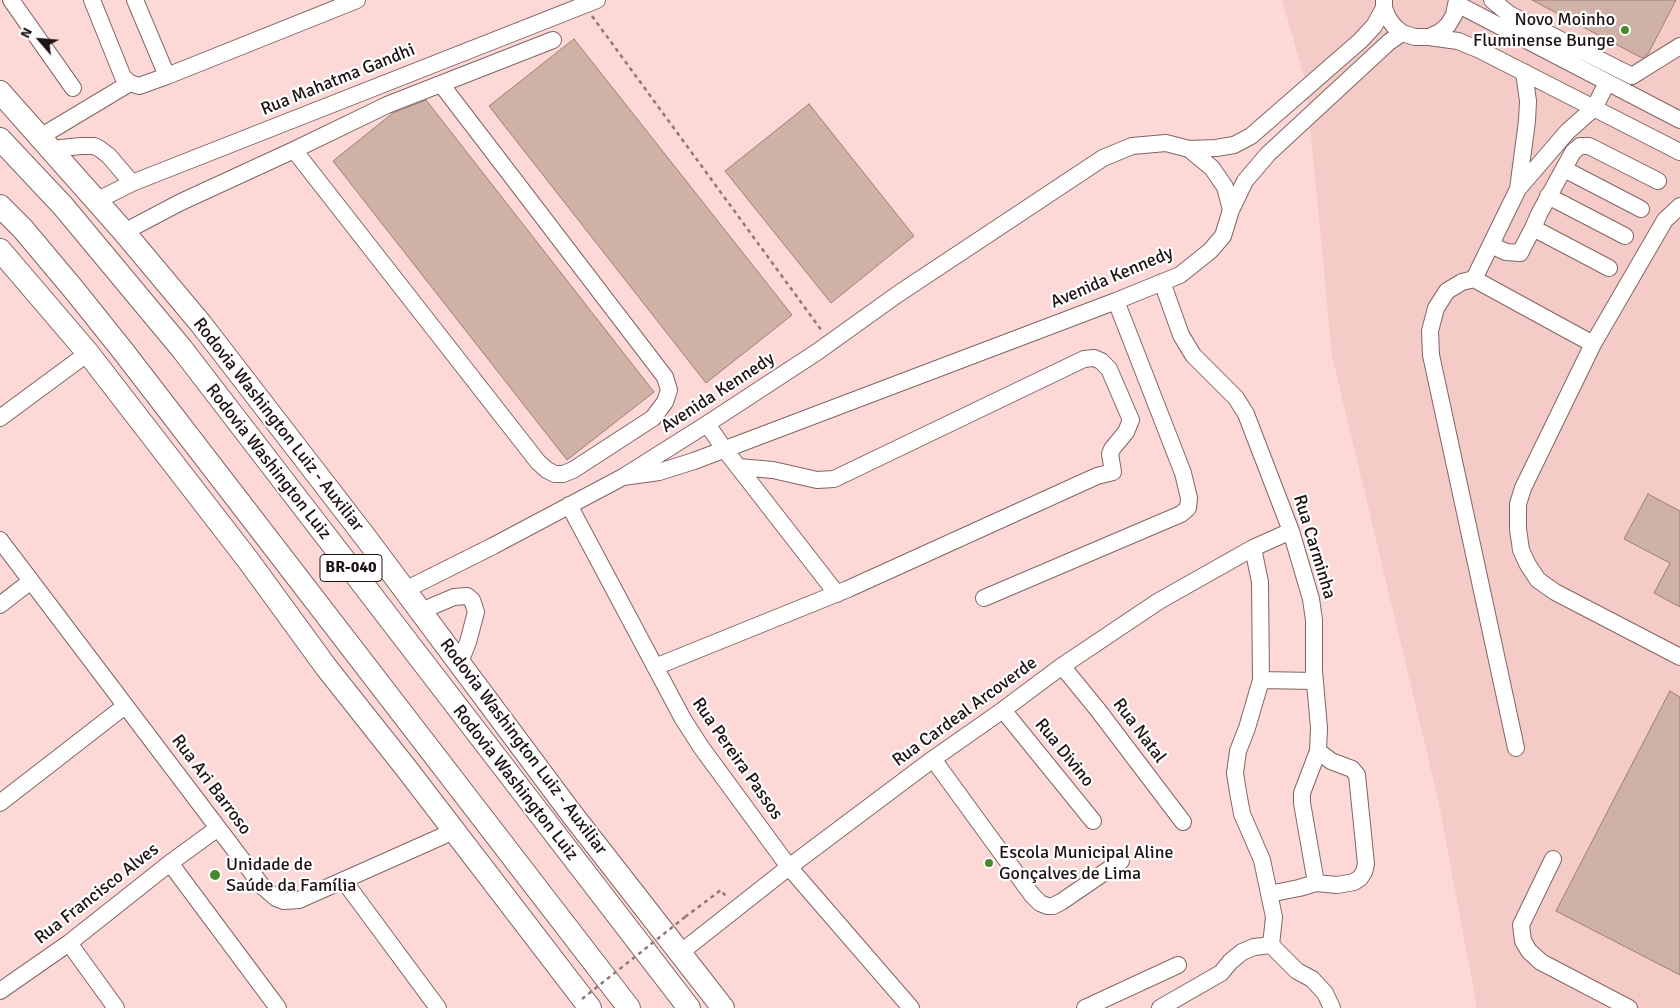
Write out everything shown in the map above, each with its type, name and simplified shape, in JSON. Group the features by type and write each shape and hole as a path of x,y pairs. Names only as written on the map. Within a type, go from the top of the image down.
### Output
{"highway":[{"name":"Rodovia Washington Luiz - Auxiliar","path":"0,92 124,232 201,324 421,611 571,813 724,1008"},
{"name":"Rodovia Washington Luiz","path":"0,139 64,206 182,349 689,1008"},
{"name":"BR-040","path":"0,206 23,229 117,343 629,1008"},
{"path":"0,250 88,353 248,560 326,668 586,1003"},
{"path":"571,813 649,955"}],"street":[{"path":"0,12 11,0 73,88"},
{"path":"92,0 123,76 130,83 139,86 357,0"},
{"path":"135,0 167,76"},
{"path":"1492,0 1509,14 1632,76 1680,46"},
{"path":"1429,37 1440,32 1448,25 1454,15 1457,2 1680,120"},
{"name":"Rua Mahatma Gandhi","path":"96,201 132,183 590,3"},
{"path":"1384,4 1391,22 1402,33 1415,37 1444,38 1458,41 1480,50 1680,152"},
{"path":"1189,149 1234,145 1251,136 1360,42 1374,26 1384,4"},
{"path":"1231,210 1246,181 1268,154 1388,42 1402,33"},
{"path":"124,232 181,202 387,105 553,40"},
{"path":"1518,189 1527,121 1528,101 1524,72"},
{"path":"45,143 130,83"},
{"path":"1474,279 1518,189 1567,132 1594,108 1607,83"},
{"path":"294,150 538,462 555,474 563,474 572,470 653,418 664,402 669,390 665,377 441,84"},
{"path":"45,143 94,146 110,156 132,183"},
{"name":"Avenida Kennedy","path":"405,590 493,546 622,477 707,424 1103,158 1132,146 1166,143 1189,149 1212,168 1225,187 1231,210 1223,236 1210,251 1180,275 725,450 675,468 643,476 622,477"},
{"path":"1491,245 1506,252 1520,253 1548,196 1573,152 1580,146 1589,146 1658,181"},
{"path":"1564,169 1641,209"},
{"path":"1548,196 1625,236"},
{"path":"1680,206 1664,220 1593,344 1522,488 1518,504 1518,530 1521,550 1538,580 1680,657"},
{"path":"1533,228 1609,268"},
{"path":"1516,748 1431,355 1430,331 1436,308 1448,291 1462,282 1474,279 1593,344"},
{"name":"Rua Carminha","path":"1162,282 1181,336 1193,355 1236,398 1246,414 1291,531 1311,599 1314,620 1314,681 1319,728 1318,751 1302,793 1302,803 1316,883"},
{"path":"984,598 1181,514 1188,508 1189,498 1184,473 1116,301"},
{"path":"0,418 88,353"},
{"path":"655,667 837,594 1097,476 1113,472 1110,454 1126,432 1131,420 1109,369 1101,360 1094,358 1084,359 834,479 817,480 773,470 738,467"},
{"path":"707,424 837,594"},
{"name":"Rua Pereira Passos","path":"570,505 683,719 701,747 789,867 911,1008"},
{"name":"Rua Cardeal Arcoverde","path":"680,953 789,867 933,759 1062,666 1159,601 1253,548 1291,531"},
{"name":"Rua Ari Barroso","path":"0,540 262,886 276,898 284,901 300,900 454,831"},
{"path":"1253,548 1260,582 1261,680 1248,728 1238,751 1235,773 1242,814 1262,860 1274,917 1271,945"},
{"path":"0,604 31,581"},
{"path":"421,611 454,597 467,596 472,600 476,612 468,642 459,664"},
{"name":"Rua Natal","path":"1062,666 1183,822"},
{"path":"1261,680 1314,681"},
{"path":"0,802 126,706"},
{"name":"Rua Divino","path":"1003,710 1093,821"},
{"path":"1268,894 1316,883 1337,885 1354,882 1360,878 1366,864 1357,774 1352,769 1331,761 1318,751"},
{"path":"933,759 1032,895 1040,903 1053,906 1122,861"},
{"name":"Rua Francisco Alves","path":"0,991 69,944 170,863 218,828"},
{"path":"1553,859 1521,925 1523,941 1529,951 1542,962 1629,1008"},
{"path":"170,863 278,1008"},
{"path":"344,881 438,1008"},
{"path":"69,944 116,1008"},
{"path":"1160,1008 1221,972 1242,952 1254,947 1271,945"},
{"path":"1271,945 1297,971 1312,979 1325,993 1332,1008"},
{"path":"1085,1008 1178,965"}],"path":[{"path":"590,3 830,342"},
{"path":"586,1003 685,917 720,890 727,898"}],"shaded area":[{"path":"1282,0 1680,0 1680,1008 1477,1008 1438,799 1332,356 1306,83"}],"building":[{"name":"Novo Moinho Fluminense Bunge","path":"1532,0 1676,0 1648,54 1642,58"},
{"path":"574,39 792,315 706,383 489,106"},
{"path":"426,100 654,392 567,460 333,161 393,113"},
{"path":"809,104 914,236 831,303 725,171"},
{"path":"1648,494 1680,511 1680,607 1654,593 1670,563 1624,539"},
{"path":"1670,691 1680,697 1680,975 1556,911"}],"place":[{"name":"Novo Moinho Fluminense Bunge","path":"1625,30"},
{"name":"Escola Municipal Aline Gonçalves de Lima","path":"989,863"},
{"name":"Unidade de Saúde da Família","path":"215,875"}]}
